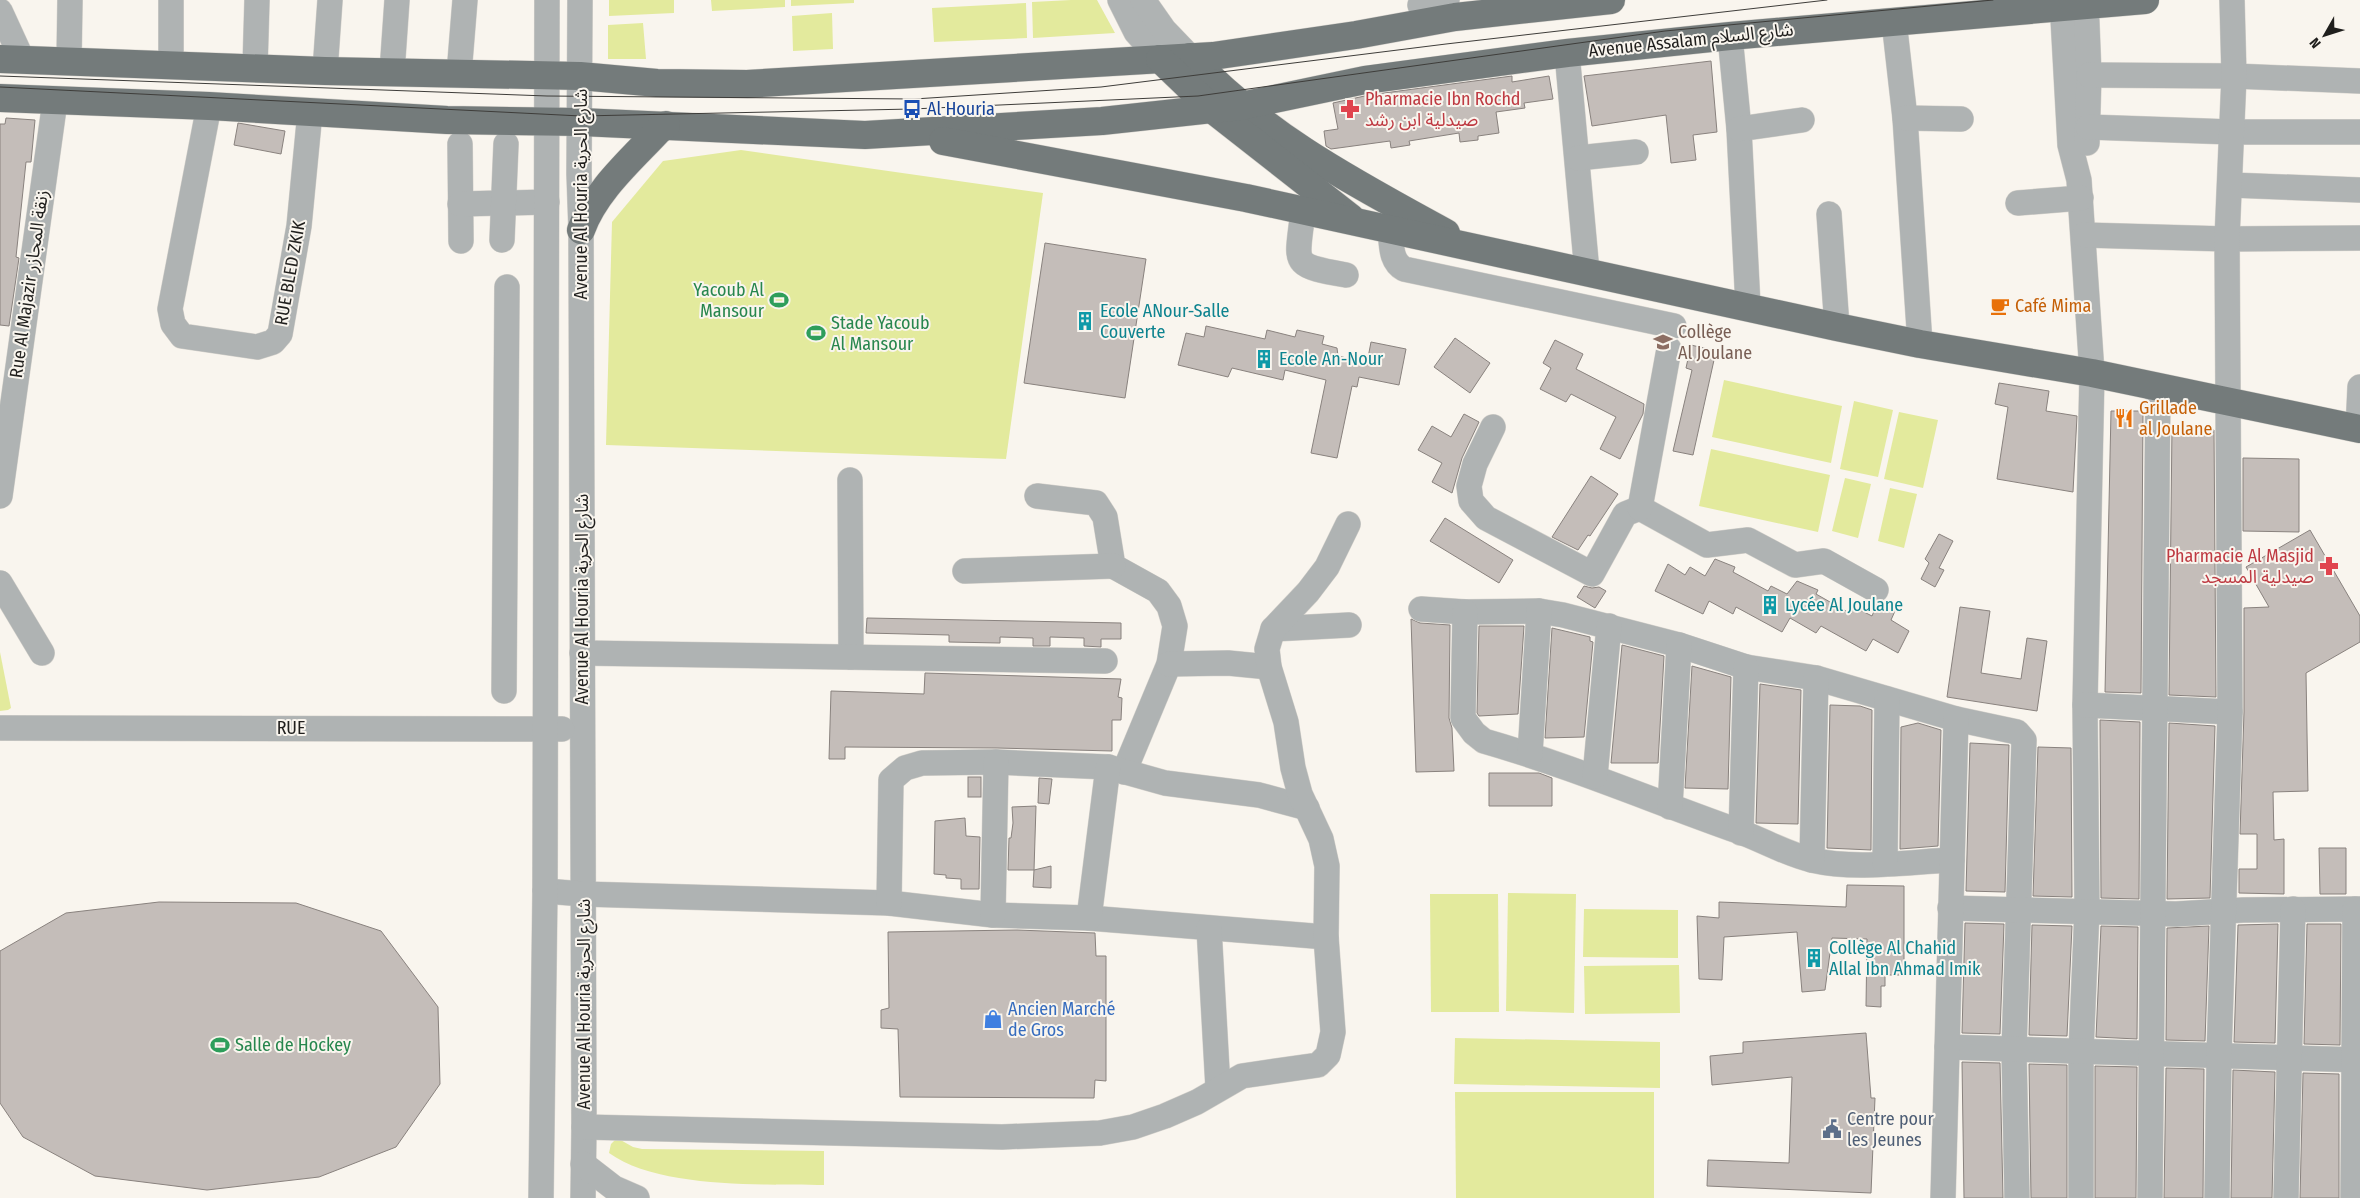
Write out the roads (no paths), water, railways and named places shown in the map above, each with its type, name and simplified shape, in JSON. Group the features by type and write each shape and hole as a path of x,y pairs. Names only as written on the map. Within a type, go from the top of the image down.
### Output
{"main road":[{"path":"9,52 69,61 325,71 580,76 657,83 748,84 1222,55 1420,9 1455,18 1611,0"},
{"name":"Avenue Assalam شارع السلام","path":"902,133 1102,121 1241,106 1365,80 1567,53 2074,3 2144,0"},
{"path":"1190,57 1224,92 1241,106 1319,163 1471,247"},
{"path":"1160,59 1212,109 1357,223"},
{"path":"0,98 209,106 447,120 666,125 865,135 902,133 1303,211 1920,344 2092,373 2359,429"},
{"path":"581,230 592,206 659,130 666,125"}],"street":[{"path":"69,61 70,0"},
{"path":"171,0 171,64"},
{"path":"255,68 257,0"},
{"path":"325,71 330,0"},
{"path":"392,72 397,0"},
{"path":"459,74 464,0"},
{"name":"Avenue Al Houria شارع الحرية","path":"541,1198 545,891 547,0"},
{"name":"Avenue Al Houria شارع الحرية","path":"580,0 579,174 581,230 584,1127 582,1198"},
{"path":"1120,0 1136,32 1160,59"},
{"path":"1143,0 1164,30 1190,57"},
{"path":"1420,9 1447,0"},
{"path":"2217,1198 2219,1055 2230,712 2227,239 2231,185 2234,76 2232,0"},
{"path":"2074,3 2088,75 2087,145 2080,189"},
{"path":"2074,3 2070,145 2080,189 2092,373 2085,705 2087,910 2081,1052 2081,1198"},
{"path":"0,11 9,52"},
{"path":"1894,21 1905,118 1920,344"},
{"path":"1730,36 1739,129 1748,306"},
{"path":"1555,301 1574,269 1578,158 1567,53"},
{"path":"2088,75 2234,76 2360,80"},
{"name":"Rue Al Majazir زنقة المجازر","path":"0,496 55,101"},
{"name":"RUE BLED ZKIK","path":"209,106 170,309 173,324 182,336 257,347 273,342 280,334 299,226 310,112"},
{"path":"1905,118 1961,119"},
{"path":"1739,129 1802,120"},
{"path":"2088,127 2232,132 2360,132"},
{"path":"460,144 461,241"},
{"path":"502,240 506,144"},
{"path":"1578,158 1636,152"},
{"path":"2231,185 2360,190"},
{"path":"2018,203 2080,189"},
{"path":"460,204 547,202"},
{"path":"1303,211 1298,255 1302,264 1311,269 1346,275"},
{"path":"1829,214 1837,327"},
{"path":"1390,230 1393,257 1397,264 1404,269 1555,301 1671,339"},
{"path":"2084,235 2227,239 2360,238"},
{"path":"504,691 507,287"},
{"path":"1640,508 1671,339 1685,292"},
{"path":"2150,1198 2158,387"},
{"path":"2359,429 2360,387"},
{"path":"1492,427 1475,464 1469,486 1471,501 1486,518 1592,574 1625,514 1640,508"},
{"path":"850,480 851,657"},
{"path":"1037,496 1096,504 1105,517 1113,566"},
{"path":"1640,508 1707,545 1748,540 1796,565 1824,561 1876,590"},
{"path":"584,1127 1002,1137 1100,1133 1133,1127 1165,1116 1196,1102 1242,1076 1318,1065 1328,1056 1332,1032 1326,937 1327,866 1321,840 1298,785 1286,722 1269,667 1267,648 1273,629 1308,592 1327,567 1348,524"},
{"path":"965,571 1113,566 1158,591 1169,606 1175,626 1168,664 1116,770 1089,918"},
{"path":"0,583 42,653"},
{"path":"1421,609 1465,612 1539,611 1609,626 1746,666 1816,678 1956,719 2018,732 2024,740 2017,909 2014,1050 2017,1198"},
{"path":"1530,754 1539,611"},
{"path":"1465,612 1463,718 1474,733 1484,741 1595,776 1670,807 1812,860 1840,863 1952,860"},
{"path":"1273,629 1349,625"},
{"path":"1595,776 1609,626"},
{"path":"1670,807 1678,645"},
{"path":"505,653 545,653"},
{"path":"582,653 1105,661"},
{"path":"1168,664 1228,663 1269,667"},
{"path":"1741,833 1746,666"},
{"path":"1812,860 1816,678"},
{"path":"1885,863 1887,699"},
{"path":"2085,705 2156,710 2230,712"},
{"path":"1943,1198 1956,719"},
{"name":"RUE","path":"0,728 582,729"},
{"path":"889,903 891,780 905,768 922,763 996,762 1116,770 1165,783 1259,796 1307,808"},
{"path":"993,915 996,762"},
{"path":"545,891 583,894 889,903 993,915 1089,918 1326,937"},
{"path":"1950,908 2087,910 2154,914 2293,909 2357,909 2357,1060 2352,1198"},
{"path":"2286,1198 2293,909"},
{"path":"1209,928 1218,1088"},
{"path":"1947,1047 2151,1055 2288,1056 2357,1060"},
{"path":"583,1164 605,1182 637,1198"}],"tram line":[{"path":"0,76 547,96 914,99 1101,87 1446,44 1827,0"},
{"path":"0,87 581,116 912,109 1198,96 1665,31 1993,0"}],"place":[{"name":"Al Houria","path":"912,109"},
{"name":"Pharmacie Ibn Rochd صيدلية ابن رشد","path":"1350,109"},
{"name":"Yacoub Al Mansour","path":"779,300"},
{"name":"Café Mima","path":"2000,306"},
{"name":"Ecole ANour-Salle Couverte","path":"1085,321"},
{"name":"Stade Yacoub Al Mansour","path":"816,333"},
{"name":"Collège Al Joulane","path":"1663,342"},
{"name":"Ecole An-Nour","path":"1264,359"},
{"name":"Grillade al Joulane","path":"2124,418"},
{"name":"Pharmacie Al Masjid صيدلية المسجد","path":"2329,566"},
{"name":"Lycée Al Joulane","path":"1770,605"},
{"name":"Collège Al Chahid Allal Ibn Ahmad Imik","path":"1814,958"},
{"name":"Ancien Marché de Gros","path":"993,1019"},
{"name":"Salle de Hockey","path":"220,1045"},
{"name":"Centre pour les Jeunes","path":"1832,1129"}]}
